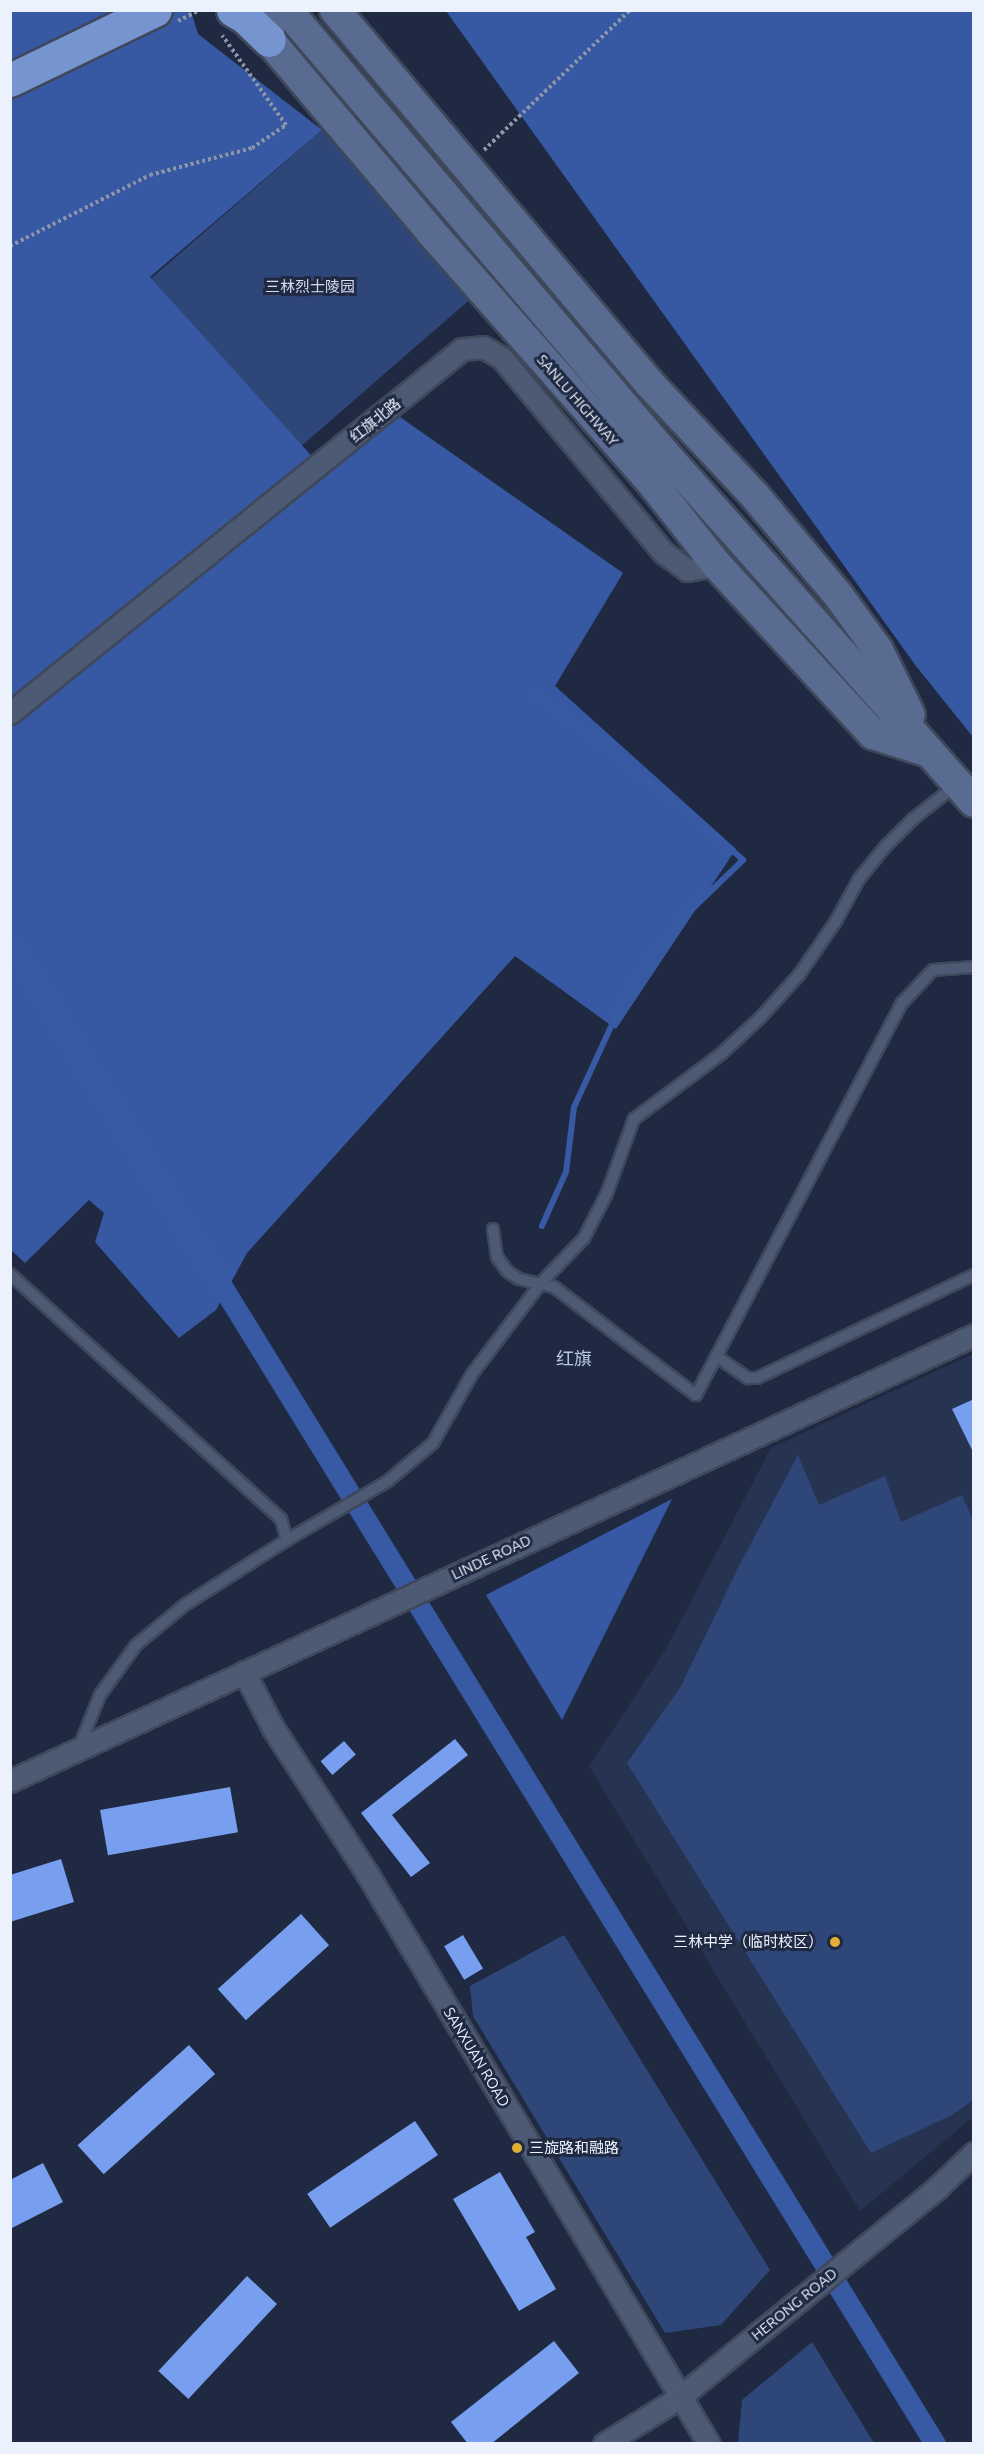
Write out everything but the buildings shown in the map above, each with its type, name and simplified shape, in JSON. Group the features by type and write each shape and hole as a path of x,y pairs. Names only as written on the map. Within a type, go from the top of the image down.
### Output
{"highway":[{"path":"10,80 155,10"},
{"path":"225,20 245,17 270,25"}],"main road":[{"name":"SANLU HIGHWAY","path":"287,10 609,390 966,793"},
{"name":"SANLU HIGHWAY","path":"335,10 649,383 755,495 838,595 878,650 929,752"},
{"name":"SANLU HIGHWAY","path":"270,25 423,223 652,483 717,565 873,734 929,752"}],"street":[{"name":"红旗北路","path":"10,713 462,349 483,347 502,358 664,553 687,570 717,565"},
{"name":"LINDE ROAD","path":"10,1781 974,1335"},
{"name":"SANXUAN ROAD","path":"244,1672 273,1728 374,1885 709,2444"},
{"name":"HERONG ROAD","path":"604,2444 680,2397 938,2187 974,2153"}],"lane":[{"path":"77,1750 99,1695 136,1645 186,1604 287,1540 388,1481 433,1443 472,1374 541,1283 584,1238 608,1193 634,1119 721,1054 761,1017 799,975 836,921 859,879 885,847 913,819 966,793"},
{"path":"493,1228 497,1257 507,1271 519,1279 554,1287 696,1395 902,1003 933,970 974,967"},
{"path":"10,1274 281,1519 287,1540"},
{"path":"716,1356 748,1378 757,1378 974,1275"}],"path":[{"path":"475,142 482,151 630,10"},
{"path":"10,246 150,175 252,148 286,124 225,20"}],"shaded area":[{"path":"10,11 191,11 198,34 322,130 150,277 327,473 400,417 623,573 555,686 736,849 616,1029 515,956 247,1253 216,1310 179,1338 95,1242 104,1213 89,1200 25,1263 11,1250"},
{"path":"446,11 973,11 973,737 916,666"},
{"name":"三林中学（临时校区）","path":"973,1354 973,2117 860,2211 589,1766 666,1649 771,1448"},
{"path":"672,1499 562,1720 486,1595"}],"green space":[{"name":"三林烈士陵园","path":"322,130 470,300 299,448 151,278"},
{"name":"三林中学（临时校区）","path":"798,1455 819,1505 885,1476 901,1522 962,1495 973,1520 973,2100 952,2115 871,2153 627,1763 680,1688 740,1564"},
{"path":"564,1935 770,2270 721,2325 665,2333 473,2016 470,1986"},
{"path":"812,2342 874,2443 738,2443 742,2400"}],"waterway":[{"path":"534,693 692,814 743,860 686,915 650,957 626,994 574,1107 566,1172 542,1226"},
{"path":"10,942 935,2444"}],"place":[{"name":"三林中学（临时校区）","path":"835,1942"},
{"name":"三旋路和融路","path":"517,2148"}],"district":[{"name":"红旗","path":"574,1358"}]}
